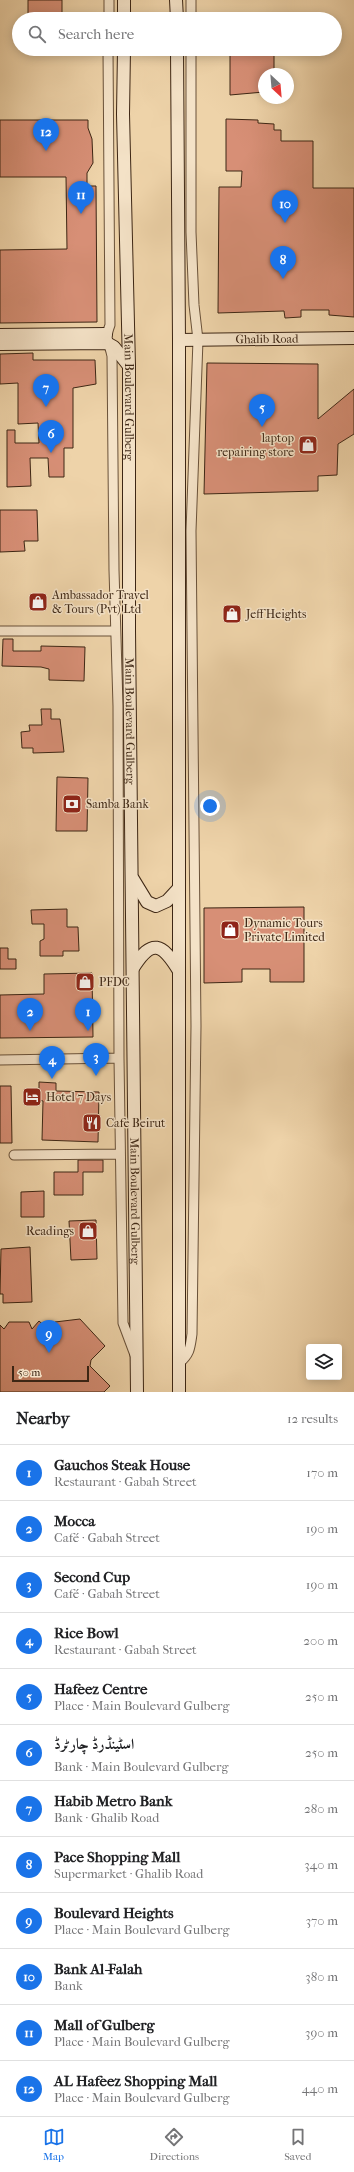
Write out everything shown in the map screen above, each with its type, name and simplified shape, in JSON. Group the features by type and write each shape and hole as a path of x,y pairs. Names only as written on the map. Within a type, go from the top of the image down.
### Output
{"main road":[{"path":"124,0 124,12"},
{"path":"176,0 177,12"},
{"name":"Main Boulevard Gulberg","path":"124,56 123,114 129,366 129,623 137,1392"},
{"path":"177,56 179,340 179,1392"},
{"path":"0,335 107,339 129,366"},
{"name":"Ghalib Road","path":"179,340 354,338"},
{"path":"0,344 107,339"},
{"path":"132,877 148,902 156,906 167,901 179,888"},
{"path":"133,968 141,954 152,948 159,948 168,953 179,972"}],"street":[{"path":"108,12 109,0"},
{"path":"191,0 191,12"},
{"path":"108,56 110,325 107,339 112,356 120,888 119,1058 123,1323 136,1358"},
{"path":"179,1363 188,1356 190,1351 194,1272 196,1026 191,531 198,340 194,305 191,232 191,56"},
{"path":"0,631 115,630"},
{"path":"0,1060 119,1058"},
{"path":"14,1155 120,1154"}],"building":[{"path":"28,0 62,0 62,12 28,12"},
{"path":"230,56 274,56 274,68 258,68 258,93 230,95"},
{"path":"226,119 258,120 258,123 274,124 274,130 281,130 281,141 313,141 313,188 354,188 354,317 329,315 329,310 301,310 301,317 285,318 284,311 218,313 219,187 241,187 242,171 226,171"},
{"path":"0,120 88,120 88,128 92,139 93,163 87,173 87,186 96,186 97,322 0,323 0,250 67,249 66,177 0,177"},
{"path":"33,353 33,360 95,360 96,384 73,388 73,448 64,448 64,477 49,477 48,458 30,458 31,486 7,487 7,430 15,430 15,443 39,443 38,423 18,424 18,383 0,384 0,354"},
{"path":"207,363 318,364 318,419 354,389 354,434 338,444 337,475 318,476 318,491 204,494"},
{"path":"0,510 37,510 38,541 24,541 25,551 0,552"},
{"path":"3,639 13,639 13,651 41,651 41,646 85,647 84,681 49,680 49,669 41,667 2,666"},
{"path":"41,709 51,709 51,719 60,719 64,752 33,753 33,748 22,748 21,732 30,731 29,725 42,725"},
{"name":"Samba Bank","path":"57,777 88,778 87,831 56,831"},
{"path":"304,907 304,982 270,982 270,969 242,969 242,982 204,983 204,908"},
{"path":"67,909 67,927 78,927 79,951 63,951 63,956 40,956 40,941 44,939 44,924 32,924 31,910"},
{"path":"0,948 8,948 8,959 16,959 16,969 0,969"},
{"path":"92,973 93,1037 0,1038 0,995 44,994 44,974"},
{"path":"39,1082 56,1083 56,1091 99,1092 98,1142 42,1140 43,1101 39,1100"},
{"path":"0,1086 11,1086 12,1143 0,1143"},
{"path":"78,1160 103,1160 103,1172 83,1172 83,1195 54,1195 54,1172 78,1172"},
{"path":"44,1191 44,1217 21,1217 21,1192"},
{"path":"96,1220 97,1259 71,1260 69,1221"},
{"path":"30,1247 32,1302 3,1303 3,1294 0,1294 1,1249"},
{"path":"80,1319 105,1346 91,1360 90,1366 110,1386 104,1392 0,1392 0,1325 4,1329 9,1322 29,1322 32,1329 39,1321 57,1337 55,1322"}],"place":[{"name":"AL Hafeez Shopping Mall","path":"46,151"},
{"name":"Mall of Gulberg","path":"81,214"},
{"name":"Bank Al-Falah","path":"285,223"},
{"name":"Pace Shopping Mall","path":"283,279"},
{"name":"Habib Metro Bank","path":"46,407"},
{"name":"Hafeez Centre","path":"262,427"},
{"name":"laptop repairing store","path":"308,445"},
{"name":"اسٹینڈرڈ چارٹرڈ","path":"51,453"},
{"name":"Ambassador Travel & Tours (Pvt) Ltd","path":"38,602"},
{"name":"Jeff Heights","path":"232,614"},
{"name":"Samba Bank","path":"72,804"},
{"name":"Dynamic Tours Private Limited","path":"230,930"},
{"name":"PFDC","path":"85,982"},
{"name":"Mocca","path":"30,1031"},
{"name":"Gauchos Steak House","path":"88,1031"},
{"name":"Second Cup","path":"96,1076"},
{"name":"Rice Bowl","path":"52,1079"},
{"name":"Hotel 7 Days","path":"32,1097"},
{"name":"Cafe Beirut","path":"92,1123"},
{"name":"Readings","path":"88,1231"},
{"name":"Boulevard Heights","path":"49,1353"}]}
